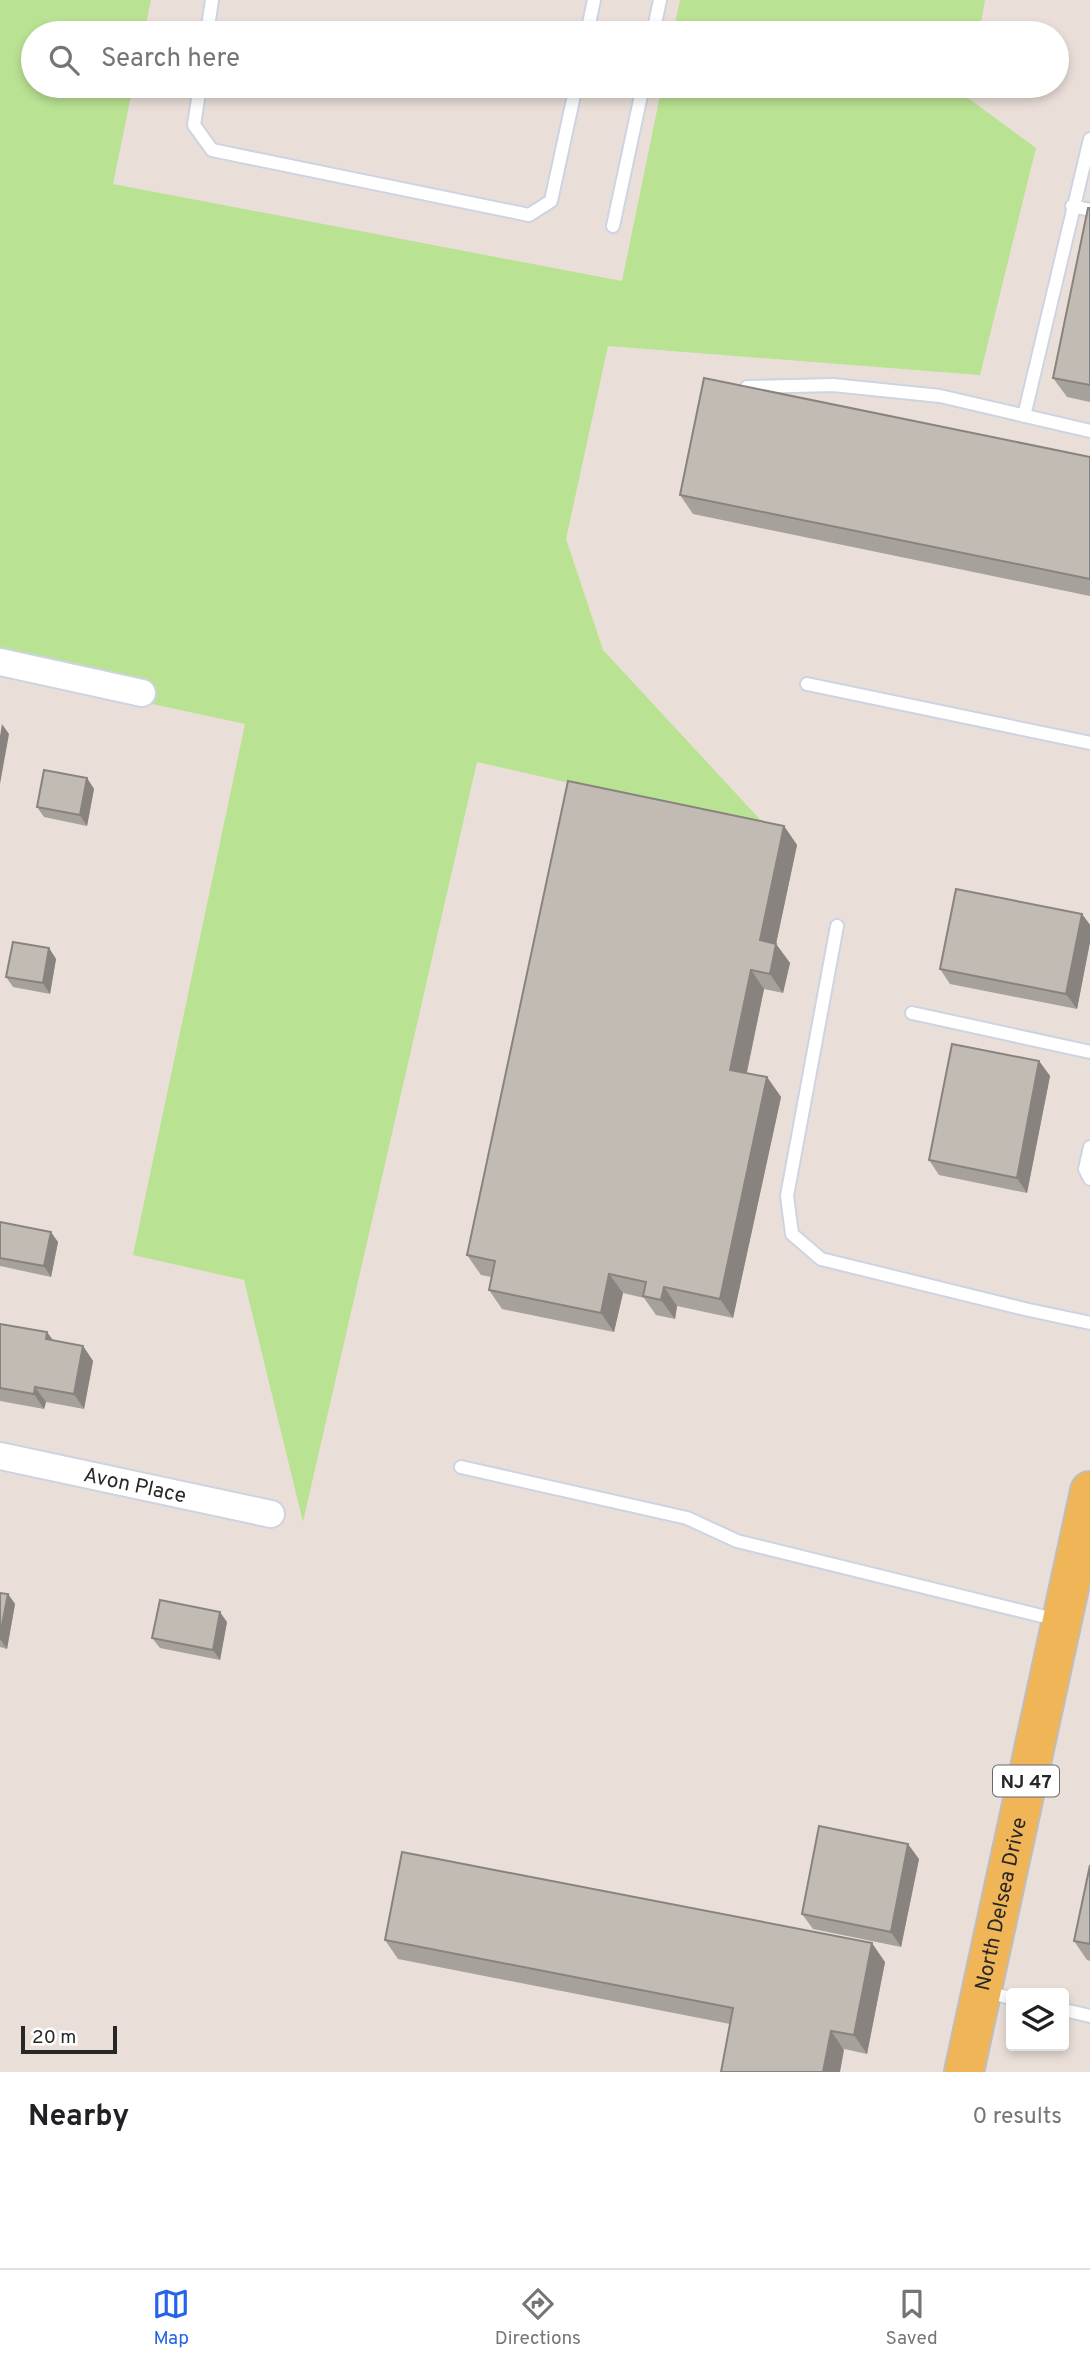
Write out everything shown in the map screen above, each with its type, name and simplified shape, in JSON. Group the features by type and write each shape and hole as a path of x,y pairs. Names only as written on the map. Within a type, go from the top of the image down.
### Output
{"main road":[{"name":"North Delsea Drive","path":"964,2072 997,1994 1062,1621 1090,1491"}],"street":[{"path":"0,662 142,693"},
{"name":"Avon Place","path":"0,1455 271,1514"}],"lane":[{"path":"209,21 212,0"},
{"path":"590,21 594,0"},
{"path":"656,21 660,0"},
{"path":"198,98 194,125 212,150 529,215 551,201 573,98"},
{"path":"613,226 640,98"},
{"path":"1024,416 1090,139"},
{"path":"1072,206 1090,210"},
{"path":"747,387 833,385 940,396 1090,431"},
{"path":"807,684 1090,743"},
{"path":"837,926 787,1196 792,1234 821,1259 1029,1311 1090,1323"},
{"path":"912,1013 1090,1052"},
{"path":"1090,1147 1085,1169 1090,1179"},
{"path":"461,1467 687,1518 737,1541 1062,1621"},
{"path":"1069,2011 1090,2016"}],"green space":[{"path":"0,0 151,0 147,21 21,21 21,98 131,98 113,184 622,281 660,98 968,98 1036,148 980,375 608,346 566,539 603,650 768,828 477,762 303,1522 244,1280 133,1255 245,724 0,671"},
{"path":"680,0 985,0 981,21 676,21"}],"building":[{"path":"1090,208 1090,385 1053,378"},
{"path":"704,378 1090,457 1090,579 680,495"},
{"path":"44,770 87,778 80,815 37,807"},
{"path":"568,781 784,826 760,940 776,944 770,974 751,970 730,1070 767,1077 720,1299 664,1287 661,1300 643,1296 646,1282 609,1274 601,1313 489,1290 495,1261 467,1255"},
{"path":"956,889 1082,914 1066,994 940,969"},
{"path":"13,942 49,948 43,983 6,977"},
{"path":"952,1044 1039,1061 1017,1178 929,1160"},
{"path":"0,1222 51,1232 44,1266 0,1258"},
{"path":"0,1324 47,1332 46,1339 83,1346 74,1394 35,1387 34,1394 0,1388"},
{"path":"0,1593 8,1594 0,1635"},
{"path":"160,1600 220,1612 213,1650 152,1638"},
{"path":"819,1826 908,1844 891,1932 802,1914"},
{"path":"402,1852 872,1943 854,2035 831,2031 823,2072 721,2072 733,2008 385,1940"},
{"path":"1090,1865 1090,1944 1074,1941"}]}
